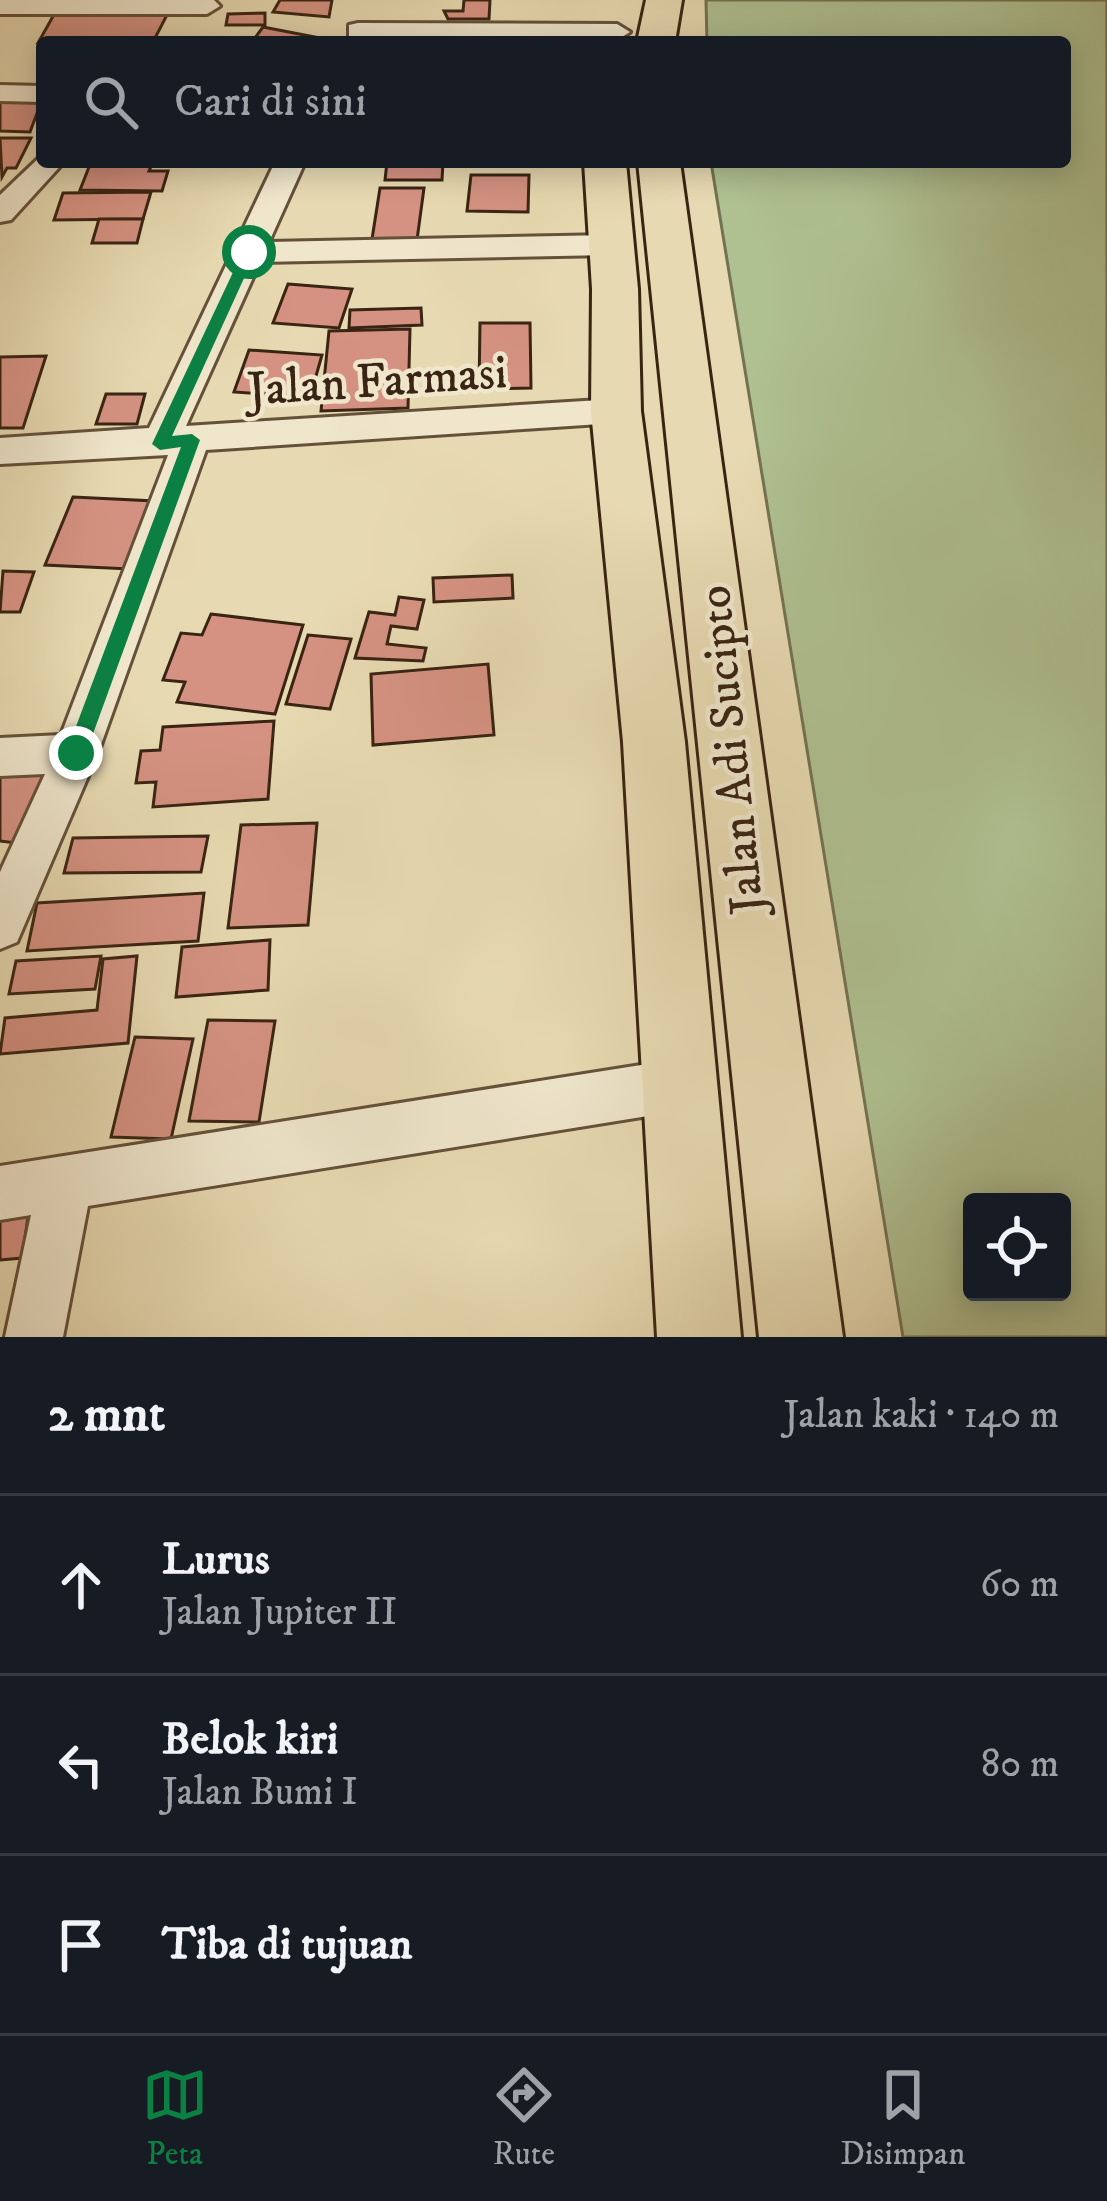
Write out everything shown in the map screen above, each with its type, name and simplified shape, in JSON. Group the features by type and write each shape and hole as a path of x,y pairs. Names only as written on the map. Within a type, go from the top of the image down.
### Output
{"highway":[{"path":"657,36 664,0"},
{"name":"Jalan Adi Sucipto","path":"605,168 615,289 616,411 654,742 699,1337"},
{"name":"Jalan Adi Sucipto","path":"659,168 800,1337"}],"street":[{"path":"357,36 375,0"},
{"path":"0,6 210,3"},
{"path":"183,30 210,3"},
{"path":"376,36 618,24"},
{"path":"0,93 36,94"},
{"path":"0,212 11,189 41,168"},
{"path":"0,926 76,753 176,442 249,252 287,168"},
{"path":"249,252 609,245"},
{"name":"Jalan Farmasi","path":"0,451 616,411"},
{"path":"0,757 76,753"},
{"path":"0,1193 679,1085"},
{"path":"34,1337 65,1186"}],"green space":[{"path":"706,0 1107,0 1107,1337 903,1337 712,168 1071,168 1071,36 707,36"}],"building":[{"path":"280,0 332,0 329,17 273,12"},
{"path":"464,0 490,0 489,19 448,19 444,11 463,11"},
{"path":"56,11 169,11 156,36 42,36"},
{"path":"265,13 265,25 226,25 228,14"},
{"path":"263,27 310,36 256,36"},
{"path":"0,100 36,100 30,132 0,131"},
{"path":"0,138 31,138 16,168 7,168 2,177"},
{"path":"89,168 168,171 162,191 80,190"},
{"path":"386,168 443,168 442,180 385,180"},
{"path":"471,175 529,175 528,212 467,211"},
{"path":"380,188 424,188 417,240 372,239"},
{"path":"151,192 143,219 54,220 63,193"},
{"path":"99,219 143,219 137,243 92,243"},
{"path":"288,284 352,289 339,328 273,323"},
{"path":"421,308 422,325 349,328 350,310"},
{"path":"480,323 530,323 531,388 479,389"},
{"path":"410,329 408,408 321,411 329,331"},
{"path":"249,350 322,355 310,397 234,392"},
{"path":"46,356 23,428 0,428 0,357"},
{"path":"106,394 145,394 137,424 96,424"},
{"path":"73,497 154,501 130,569 45,565"},
{"path":"3,571 34,572 20,612 0,612"},
{"path":"512,575 513,598 434,602 433,578"},
{"path":"399,597 424,600 417,629 391,626 387,644 426,648 423,661 355,658 369,612 395,615"},
{"path":"211,614 303,625 275,714 177,702 185,682 163,680 181,633 202,635"},
{"path":"308,635 351,639 330,709 286,704"},
{"path":"488,664 494,735 373,745 371,674"},
{"path":"274,721 268,799 153,807 156,782 136,783 141,751 160,750 163,727"},
{"path":"0,770 55,777 24,844 0,841"},
{"path":"317,823 308,925 228,928 241,825"},
{"path":"208,836 201,872 64,873 73,838"},
{"path":"204,893 198,941 27,951 37,903"},
{"path":"270,940 268,990 176,997 182,947"},
{"path":"101,956 95,989 9,994 16,961"},
{"path":"137,956 128,1043 0,1054 5,1018 97,1010 103,959"},
{"path":"208,1020 275,1021 259,1122 189,1121"},
{"path":"135,1037 193,1039 171,1139 111,1137"},
{"path":"30,1204 22,1258 0,1260 0,1207"}],"route":[{"path":"76,753 192,440 160,444 249,252"}]}
